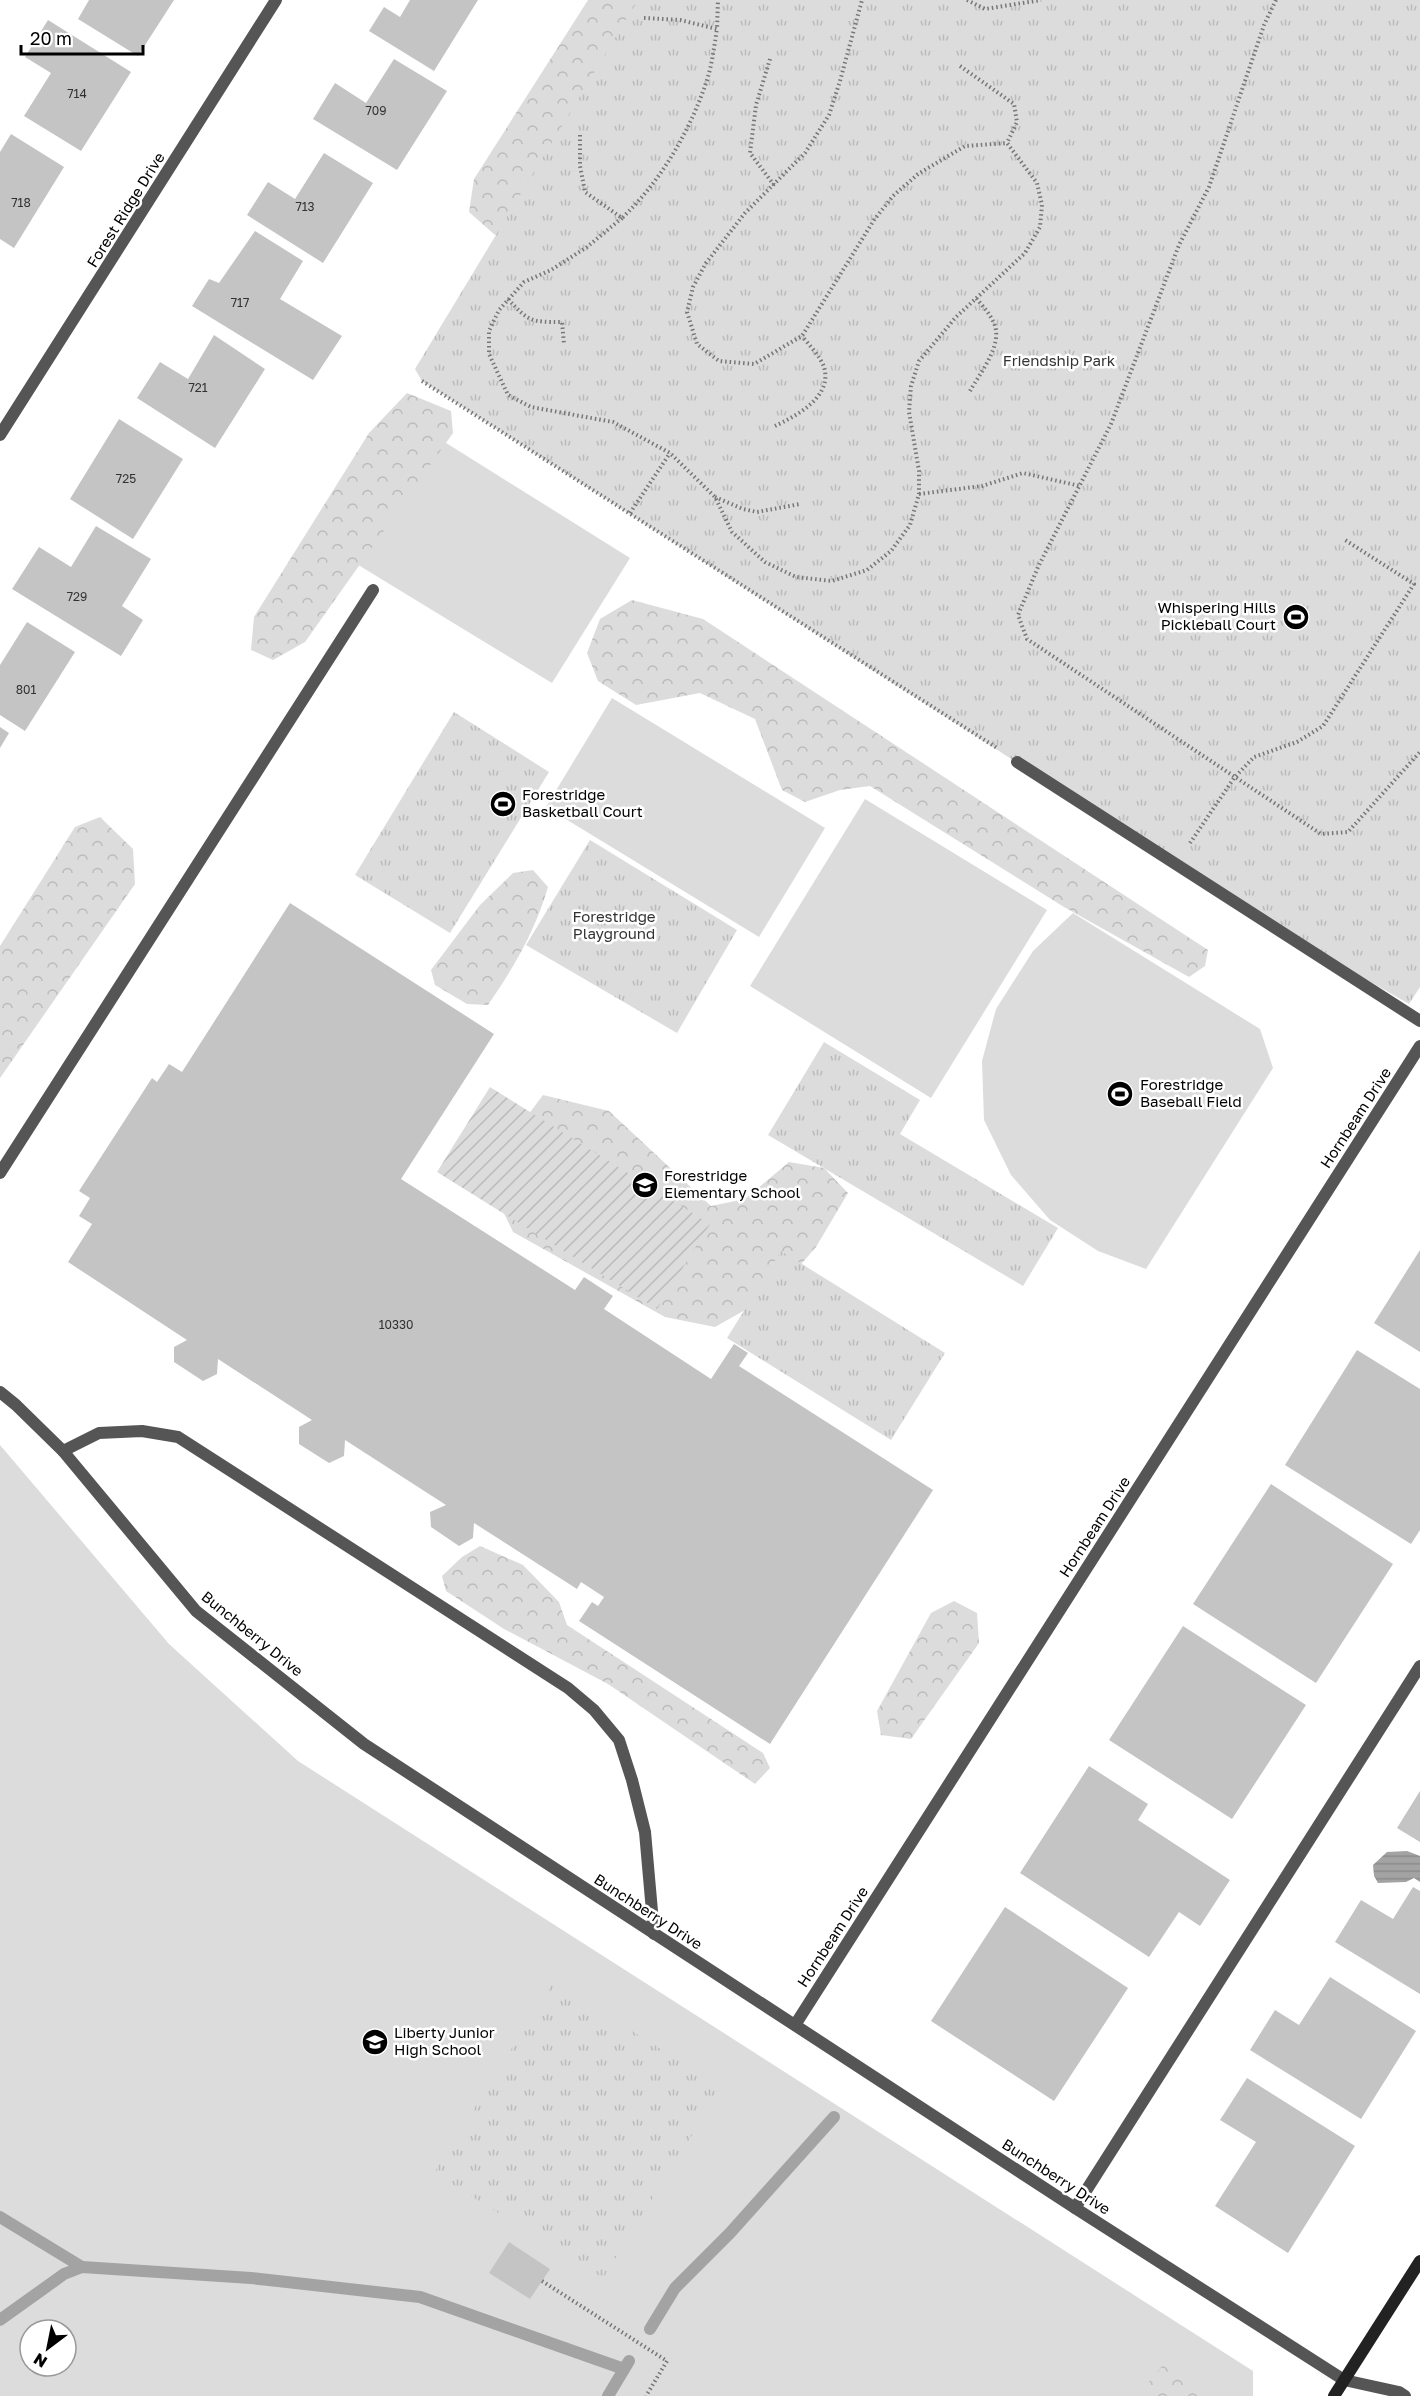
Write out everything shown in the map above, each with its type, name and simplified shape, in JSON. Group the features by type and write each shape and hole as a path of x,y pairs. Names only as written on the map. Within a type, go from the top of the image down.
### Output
{"street":[{"name":"Forest Ridge Drive","path":"0,435 276,0"},
{"path":"0,1173 373,590"},
{"path":"1017,762 1420,1021"},
{"name":"Hornbeam Drive","path":"795,2025 1420,1046"},
{"name":"Bunchberry Drive","path":"0,1392 63,1451 196,1611 364,1744 1075,2208 1344,2380"},
{"path":"63,1451 99,1433 142,1431 178,1437 568,1688 594,1710 619,1740 645,1832 654,1934"},
{"path":"1075,2208 1420,1666"},
{"path":"1334,2396 1420,2261"},
{"path":"1344,2380 1399,2392 1405,2396"}],"path":[{"path":"718,0 717,29 707,81 688,129 641,199 621,218 587,247 550,270 524,282 508,299 499,310 489,331 489,354 508,394 531,407 613,422 670,453 715,497 732,532 765,562 796,577 832,581 867,570 891,551 910,525 919,494 919,471 909,412 911,386 920,361 956,316 1025,253 1040,227 1042,205 1037,183 1007,143"},
{"path":"862,0 829,115 805,153 745,213 706,263 693,287 687,312 697,344 719,361 754,364 802,336 874,220 893,196 918,174 965,146 1007,143"},
{"path":"967,0 985,9 1041,0"},
{"path":"1276,0 1264,26 1209,187 1179,245 1112,424 1038,567 1018,615 1027,639 1321,834 1348,832 1420,752"},
{"path":"644,18 680,20 717,29"},
{"path":"770,59 756,105 750,153 774,185"},
{"path":"960,66 1014,104 1017,122 1007,143"},
{"path":"580,135 580,166 585,192 621,218"},
{"path":"970,391 991,355 996,338 994,323 976,298"},
{"path":"508,299 522,314 535,322 562,322 564,344"},
{"path":"775,426 797,416 818,398 825,383 824,367 802,336"},
{"path":"422,381 1017,762"},
{"path":"630,513 670,453"},
{"path":"919,494 982,486 1023,473 1080,486"},
{"path":"715,497 743,509 757,512 800,504"},
{"path":"1176,864 1234,778 1254,758 1296,742 1323,726 1414,584 1345,540"},
{"path":"542,2281 668,2361 646,2396"}],"green space":[{"path":"588,0 654,0 528,224 495,235 469,212 474,179"},
{"name":"Friendship Park","path":"638,0 1420,0 1420,987 1409,1004 1256,916 422,381 415,369"},
{"path":"407,393 451,411 453,433 305,642 273,660 251,650 254,617 369,433"},
{"path":"435,436 630,558 552,683 355,563"},
{"path":"632,600 703,619 1208,950 1205,966 1189,977 1064,907 870,786 840,790 805,802 782,790 755,719 700,693 636,705 598,681 587,653 600,619"},
{"path":"612,698 825,828 759,937 546,807"},
{"path":"454,712 549,772 450,933 355,875"},
{"path":"865,799 1047,910 931,1098 750,986"},
{"path":"100,817 133,849 135,884 0,1078 0,946 75,827"},
{"name":"Forestridge Playground","path":"590,840 737,930 677,1033 526,945"},
{"path":"533,870 548,887 543,903 523,948 488,1005 467,1004 435,985 431,970 480,905 513,873"},
{"name":"Forestridge Baseball Field","path":"1073,913 1260,1029 1273,1068 1146,1269 1098,1251 1050,1220 1011,1175 984,1120 982,1061 996,1009 1033,951"},
{"path":"824,1042 920,1100 900,1134 1058,1228 1023,1286 768,1135"},
{"path":"490,1087 710,1224 657,1309 437,1172"},
{"path":"543,1095 609,1111 711,1206 745,1199 789,1162 824,1168 848,1193 816,1247 777,1292 715,1327 665,1317 513,1232 490,1184 507,1143"},
{"path":"781,1251 945,1353 891,1440 727,1338"},
{"name":"Liberty Junior High School","path":"0,1445 169,1644 298,1761 1253,2371 1253,2396 0,2396"},
{"path":"480,1546 523,1565 559,1602 567,1625 763,1753 770,1768 755,1784 608,1684 504,1629 446,1591 442,1576 462,1557"},
{"path":"954,1601 977,1613 979,1643 911,1739 881,1735 877,1711 931,1613"},
{"path":"553,1982 722,2087 603,2278 434,2173"},
{"path":"1163,2365 1188,2372 1198,2396 1137,2396"}],"shaded area":[{"path":"1407,1851 1420,1856 1420,1882 1414,1878 1406,1882 1378,1883 1374,1876 1373,1865 1387,1852"}],"building":[{"path":"89,0 174,0 138,56 78,19"},
{"path":"410,0 478,0 434,71 369,31 384,7 400,17"},
{"path":"48,20 131,72 81,151 24,116 51,73 25,57"},
{"path":"394,59 447,91 397,170 313,119 335,83 366,103"},
{"path":"11,134 64,167 14,248 0,239 0,152"},
{"path":"324,153 373,183 323,263 247,215 268,182 295,199"},
{"path":"255,231 303,261 280,299 342,336 313,380 192,306 209,279 219,283"},
{"path":"214,335 265,369 215,448 137,398 160,362 188,379"},
{"path":"119,419 183,459 133,539 70,499"},
{"path":"96,526 151,559 122,606 143,620 121,656 12,589 39,547 71,567"},
{"path":"27,622 75,652 25,731 0,715 0,665"},
{"path":"0,727 9,733 0,748"},
{"path":"290,903 494,1034 401,1179 575,1290 584,1277 613,1296 604,1309 711,1379 734,1344 748,1353 739,1366 933,1490 770,1744 579,1621 592,1602 598,1606 604,1597 581,1582 577,1589 474,1523 473,1538 459,1546 431,1527 430,1512 446,1505 345,1440 344,1456 329,1463 299,1444 299,1427 312,1420 218,1359 217,1374 203,1381 174,1362 174,1347 187,1340 68,1262 92,1224 79,1216 90,1198 79,1191 152,1078 157,1082 169,1064 182,1072"},
{"path":"1420,1250 1420,1352 1374,1323"},
{"path":"1357,1350 1420,1389 1420,1530 1411,1544 1285,1465"},
{"path":"1271,1484 1393,1564 1316,1683 1193,1604"},
{"path":"1183,1626 1306,1705 1232,1819 1109,1740"},
{"path":"1089,1766 1148,1804 1138,1820 1230,1880 1200,1926 1179,1912 1149,1957 1020,1873"},
{"path":"1420,1791 1420,1842 1397,1828"},
{"path":"1413,1887 1420,1891 1420,1994 1335,1942 1361,1900 1393,1919"},
{"path":"1005,1907 1128,1988 1054,2101 931,2021"},
{"path":"1330,1977 1416,2031 1361,2119 1250,2050 1275,2010 1299,2025"},
{"path":"1247,2078 1355,2146 1288,2253 1215,2206 1256,2142 1220,2120"},
{"path":"509,2242 550,2269 530,2299 489,2273"}],"waterway":[{"path":"650,2329 675,2288 730,2233 834,2117"},
{"path":"0,2217 82,2267"},
{"path":"0,2320 64,2274 82,2267 251,2278 420,2297 624,2369"},
{"path":"608,2396 629,2361"}],"place":[{"name":"Whispering Hills Pickleball Court","path":"1296,617"},
{"name":"Forestridge Basketball Court","path":"503,804"},
{"name":"Forestridge Baseball Field","path":"1120,1094"},
{"name":"Forestridge Elementary School","path":"645,1185"},
{"name":"Liberty Junior High School","path":"375,2042"}]}
